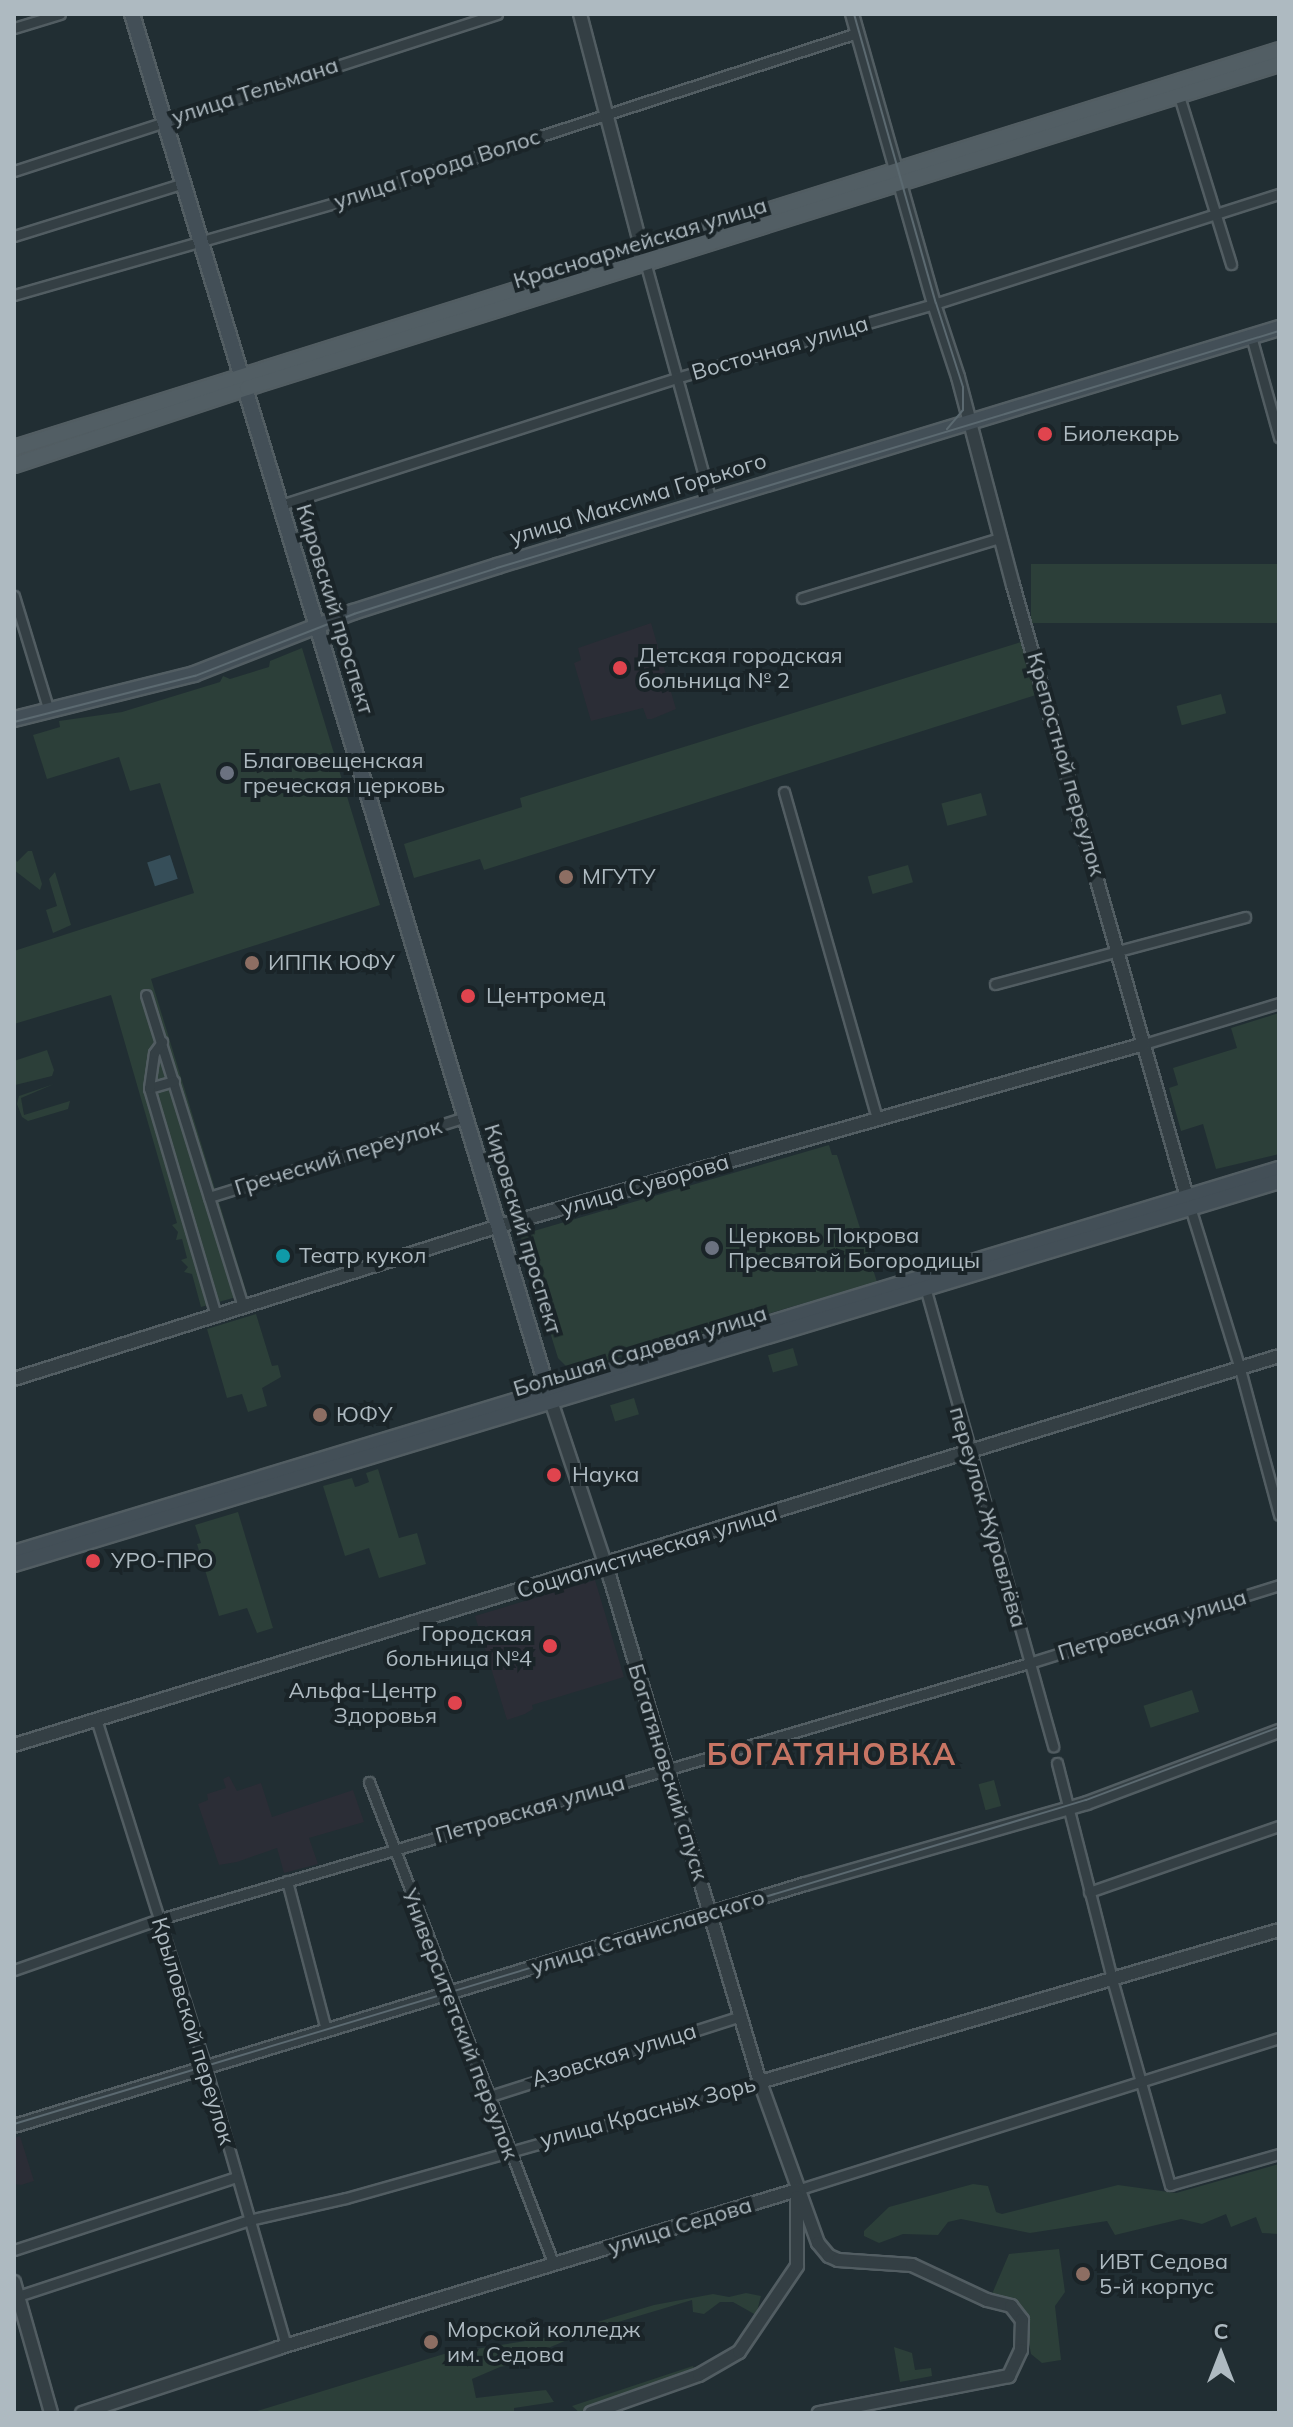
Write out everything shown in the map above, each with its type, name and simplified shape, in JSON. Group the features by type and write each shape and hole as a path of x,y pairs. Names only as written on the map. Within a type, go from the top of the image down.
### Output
{"main road":[{"name":"Кировский проспект","path":"132,14 550,1396"},
{"name":"Красноармейская улица","path":"897,178 1279,50"},
{"name":"Красноармейская улица","path":"14,448 244,381 897,178 1279,64"},
{"name":"улица Максима Горького","path":"14,719 194,674 367,608 1279,328"},
{"name":"Красноармейская улица","path":"14,465 244,381"},
{"name":"Большая Садовая улица","path":"14,1553 925,1287 1188,1202 1279,1169"},
{"name":"Большая Садовая улица","path":"14,1564 550,1396 1188,1202 1279,1181"}],"street":[{"path":"14,28 60,14"},
{"name":"улица Тельмана","path":"14,171 497,14"},
{"path":"580,14 711,501"},
{"name":"Крепостной переулок","path":"852,14 1188,1202 1240,1369 1279,1515"},
{"name":"улица Города Волос","path":"14,295 201,238 341,201 857,33"},
{"path":"1179,96 1231,264"},
{"path":"14,236 184,183"},
{"name":"Восточная улица","path":"281,505 676,378 934,304 1279,194"},
{"path":"1251,336 1279,437"},
{"path":"802,598 1000,538"},
{"path":"14,596 49,711"},
{"path":"784,792 877,1119"},
{"path":"995,984 1119,954 1245,917"},
{"path":"146,995 243,1307"},
{"name":"улица Суворова","path":"14,1379 499,1226 1279,1003"},
{"path":"162,1042 154,1053 149,1088 216,1316"},
{"path":"149,1088 174,1081"},
{"name":"Греческий переулок","path":"209,1197 466,1117"},
{"name":"переулок Журавлёва","path":"925,1287 1053,1746"},
{"name":"Социалистическая улица","path":"14,1745 605,1566 1279,1356"},
{"name":"Богатяновский спуск","path":"550,1396 712,1914 760,2082 818,2243 829,2256 838,2260 912,2265 987,2300 1016,2309 1022,2320 1018,2361 1009,2376 819,2413"},
{"name":"Петровская улица","path":"14,1970 160,1919 1029,1663 1279,1585"},
{"name":"Крыловской переулок","path":"96,1719 205,2066 286,2345"},
{"name":"улица Станиславского","path":"14,2126 449,1992 1069,1808 1279,1731"},
{"path":"1057,1763 1112,1979 1170,2185 1279,2154"},
{"name":"Университетский переулок","path":"369,1782 487,2097 554,2265"},
{"path":"1089,1892 1279,1826"},
{"path":"287,1881 326,2030"},
{"name":"улица Красных Зорь","path":"18,2296 249,2220 346,2198 760,2082 1279,1930"},
{"name":"Азовская улица","path":"487,2097 741,2016"},
{"name":"улица Седова","path":"82,2413 286,2345 797,2190 1279,2038"},
{"path":"14,2250 236,2177"},
{"name":"Богатяновский спуск","path":"591,2413 699,2375 739,2352 797,2266 797,2190"},
{"path":"14,2282 51,2413"}],"shaded area":[{"name":"Детская городская больница № 2","path":"651,623 676,709 652,719 647,719 643,708 591,721 574,663 581,660 578,648"},
{"name":"Городская больница №4","path":"595,1580 624,1677 532,1705 533,1709 525,1714 507,1720 475,1616"},
{"path":"229,1776 237,1791 261,1783 272,1817 353,1790 364,1822 309,1838 318,1864 284,1873 277,1848 219,1865 198,1804 208,1800 207,1794 226,1788 223,1779"},
{"path":"20,2136 34,2181 21,2185 14,2184 14,2138"}],"green space":[{"path":"1031,564 1279,564 1279,623 1031,623"},
{"path":"1021,642 1036,695 484,870 480,859 414,878 404,844 522,807 520,798"},
{"path":"302,648 380,905 151,979 247,1294 201,1307 192,1274 184,1272 188,1267 181,1260 187,1258 182,1239 176,1240 178,1232 172,1225 177,1223 111,995 14,1024 14,951 194,893 160,783 130,791 119,757 47,779 33,735 60,727 59,721 122,712 220,682 223,676 230,679 269,667 270,661"},
{"path":"1221,694 1226,713 1182,725 1177,706"},
{"path":"981,793 987,815 947,826 941,804"},
{"path":"32,851 42,884 40,890 14,870 14,855 17,862"},
{"path":"908,865 913,882 873,894 868,877"},
{"path":"55,872 71,925 53,933 46,910 57,906 49,879"},
{"path":"1279,1013 1279,1154 1216,1169 1203,1124 1181,1131 1169,1088 1178,1085 1173,1068 1237,1048 1231,1028"},
{"path":"47,1050 54,1070 52,1076 15,1085 14,1061"},
{"path":"54,1084 21,1098 24,1115 70,1101 68,1109 28,1121 22,1117 17,1104 19,1096"},
{"path":"829,1145 832,1155 837,1155 877,1282 578,1369 568,1368 558,1358 520,1235"},
{"path":"256,1314 272,1366 278,1365 281,1377 262,1388 267,1406 248,1412 242,1394 227,1398 207,1329"},
{"path":"793,1348 798,1365 773,1372 768,1355"},
{"path":"634,1398 639,1414 615,1422 610,1405"},
{"path":"378,1469 399,1538 417,1533 426,1564 379,1578 369,1548 345,1556 323,1486 352,1478 355,1487 359,1486 369,1482 366,1473"},
{"path":"238,1512 273,1628 257,1633 247,1608 219,1616 197,1544 201,1543 195,1525"},
{"path":"1192,1690 1199,1712 1151,1728 1143,1706"},
{"path":"994,1780 1001,1806 986,1810 979,1784"},
{"path":"1279,2164 1279,2234 1262,2233 1256,2217 1231,2227 1226,2214 1202,2224 1181,2219 1115,2235 1107,2221 1030,2233 961,2219 948,2222 938,2235 903,2234 879,2243 864,2236 864,2231 889,2207 973,2184 988,2186 996,2212 1002,2214 1118,2185 1176,2193"},
{"path":"1059,2249 1065,2292 1055,2306 1061,2360 1042,2363 1031,2354 1023,2310 992,2294 1009,2254"},
{"path":"746,2293 761,2296 756,2315 733,2302 720,2302 704,2314 693,2312 692,2300 588,2331 532,2355 532,2361 500,2367 472,2379 476,2398 546,2390 554,2402 514,2408 514,2413 251,2413 444,2354 544,2338 654,2305 713,2294 729,2297"},
{"path":"894,2347 912,2353 915,2370 931,2368 932,2376 900,2382"},
{"path":"693,2366 696,2372 580,2413 572,2406"}],"water":[{"path":"170,855 178,879 155,886 147,862"}],"tram line":[{"path":"854,14 963,387 963,410 947,429"},
{"path":"14,722 195,676 354,614 497,568 1279,331"},
{"path":"14,2124 1086,1800 1279,1727"}],"place":[{"name":"Биолекарь","path":"1045,434"},
{"name":"Детская городская больница № 2","path":"620,668"},
{"name":"Благовещенская греческая церковь","path":"227,773"},
{"name":"МГУТУ","path":"566,877"},
{"name":"ИППК ЮФУ","path":"252,963"},
{"name":"Центромед","path":"468,996"},
{"name":"Церковь Покрова Пресвятой Богородицы","path":"712,1248"},
{"name":"Театр кукол","path":"283,1256"},
{"name":"ЮФУ","path":"320,1415"},
{"name":"Наука","path":"554,1475"},
{"name":"УРО-ПРО","path":"93,1561"},
{"name":"Городская больница №4","path":"550,1646"},
{"name":"Альфа-Центр Здоровья","path":"455,1703"},
{"name":"ИВТ Седова 5-й корпус","path":"1083,2274"},
{"name":"Морской колледж им. Седова","path":"431,2342"}],"district":[{"name":"БОГАТЯНОВКА","path":"832,1754"}]}
